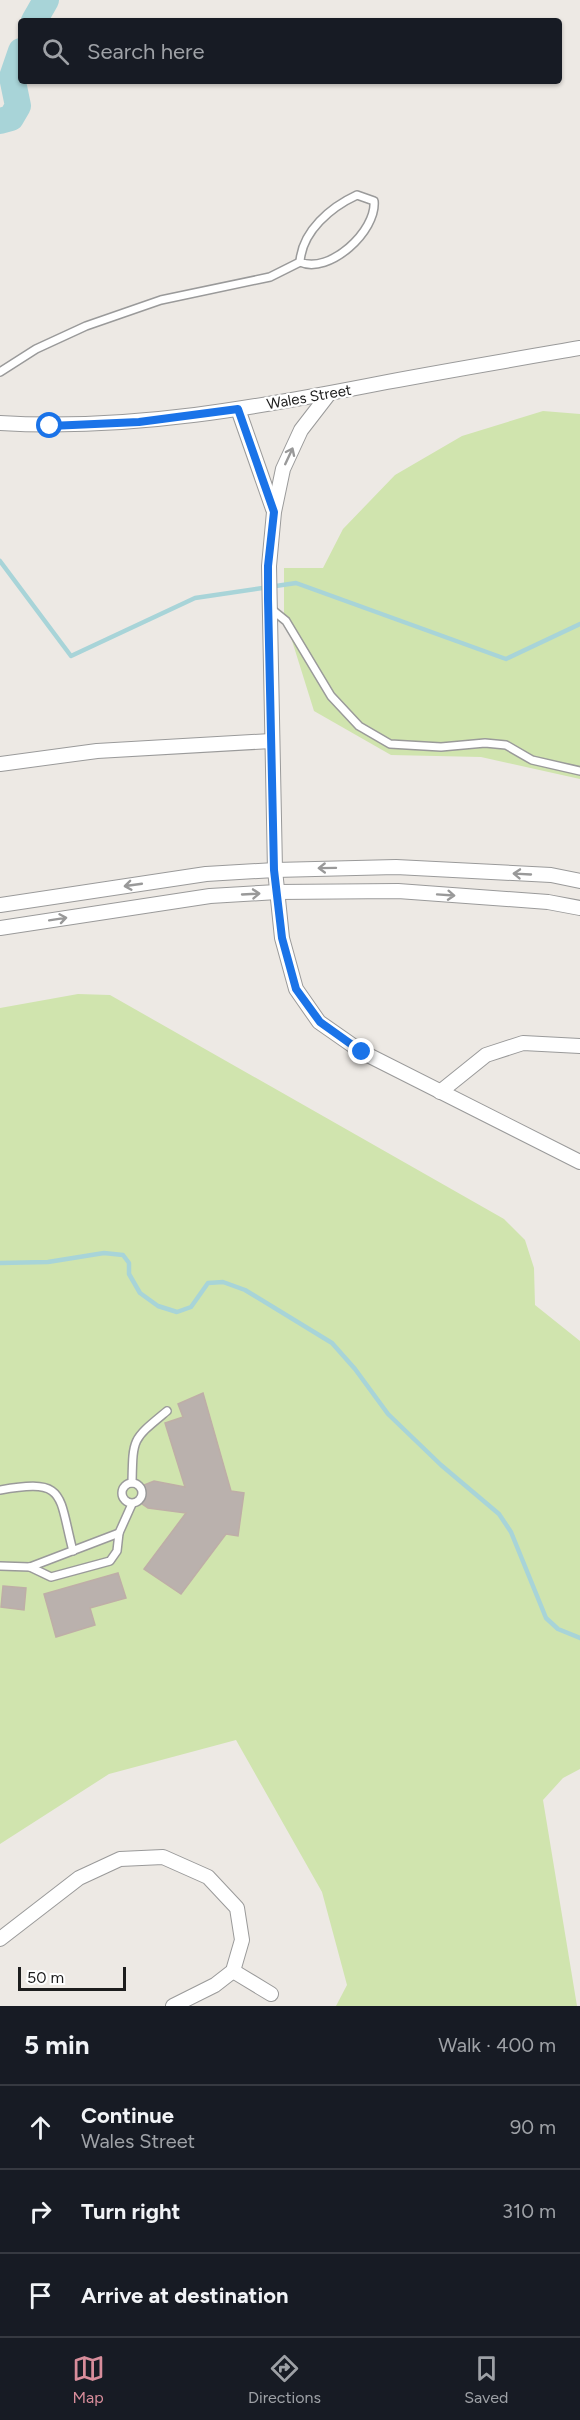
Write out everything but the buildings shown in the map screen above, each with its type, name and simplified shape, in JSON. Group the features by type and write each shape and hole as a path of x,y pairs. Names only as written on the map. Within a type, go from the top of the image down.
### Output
{"street":[{"name":"Wales Street","path":"0,423 50,426 139,422 328,395 387,382 580,348"},
{"path":"328,395 301,430 283,470 274,512 268,566 274,870 282,938 296,989 320,1022 362,1052 580,1162"},
{"path":"238,409 274,512"},
{"path":"0,764 97,751 271,741"},
{"path":"0,905 206,874 274,870 396,867 551,875 580,881"},
{"path":"0,928 210,896 277,892 398,891 548,902 580,908"},
{"path":"440,1092 486,1055 504,1049 523,1043 580,1046"},
{"path":"0,1939 79,1878 120,1859 163,1857 208,1877 237,1908 242,1940 233,1971 215,1984 173,2006"},
{"path":"233,1971 272,1994"}],"lane":[{"path":"0,372 36,349 86,326 161,300 270,277 300,262 314,266 346,249 361,236 371,222 375,209 374,201 357,195 323,217 308,238 300,262"},
{"path":"268,603 286,621 331,696 359,726 390,744 441,747 485,743 506,745 532,760 580,771"},
{"path":"132,1483 135,1442 138,1435 167,1411"},
{"path":"30,1567 51,1577 110,1561 117,1551 119,1533 132,1504 141,1498 142,1493 137,1484 132,1483 127,1484 122,1493 123,1498 132,1504"},
{"path":"0,1490 29,1485 48,1487 58,1494 72,1551"},
{"path":"0,1566 30,1567 119,1533"}],"green space":[{"path":"543,411 580,414 580,779 481,757 391,755 314,711 284,615 284,568 323,568 343,529 395,475 462,436"},
{"path":"78,994 110,995 504,1219 525,1240 534,1268 535,1305 580,1341 580,1769 563,1778 543,1800 577,2006 336,2006 347,1985 322,1892 236,1740 109,1774 0,1844 0,1008"}],"waterway":[{"path":"36,18 46,0"},
{"path":"0,121 11,118 18,106 12,77 18,60"},
{"path":"0,561 71,656 195,598 296,583 506,659 580,624"},
{"path":"0,1263 48,1262 104,1253 123,1255 129,1263 129,1274 140,1293 158,1306 177,1312 191,1307 208,1283 223,1282 245,1290 332,1343 355,1369 388,1414 441,1465 499,1514 511,1532 546,1618 558,1629 580,1638"}],"route":[{"path":"50,426 139,422 238,409 264,477 274,512 268,566 268,599 274,870 282,938 296,989 320,1022 362,1052"}]}
